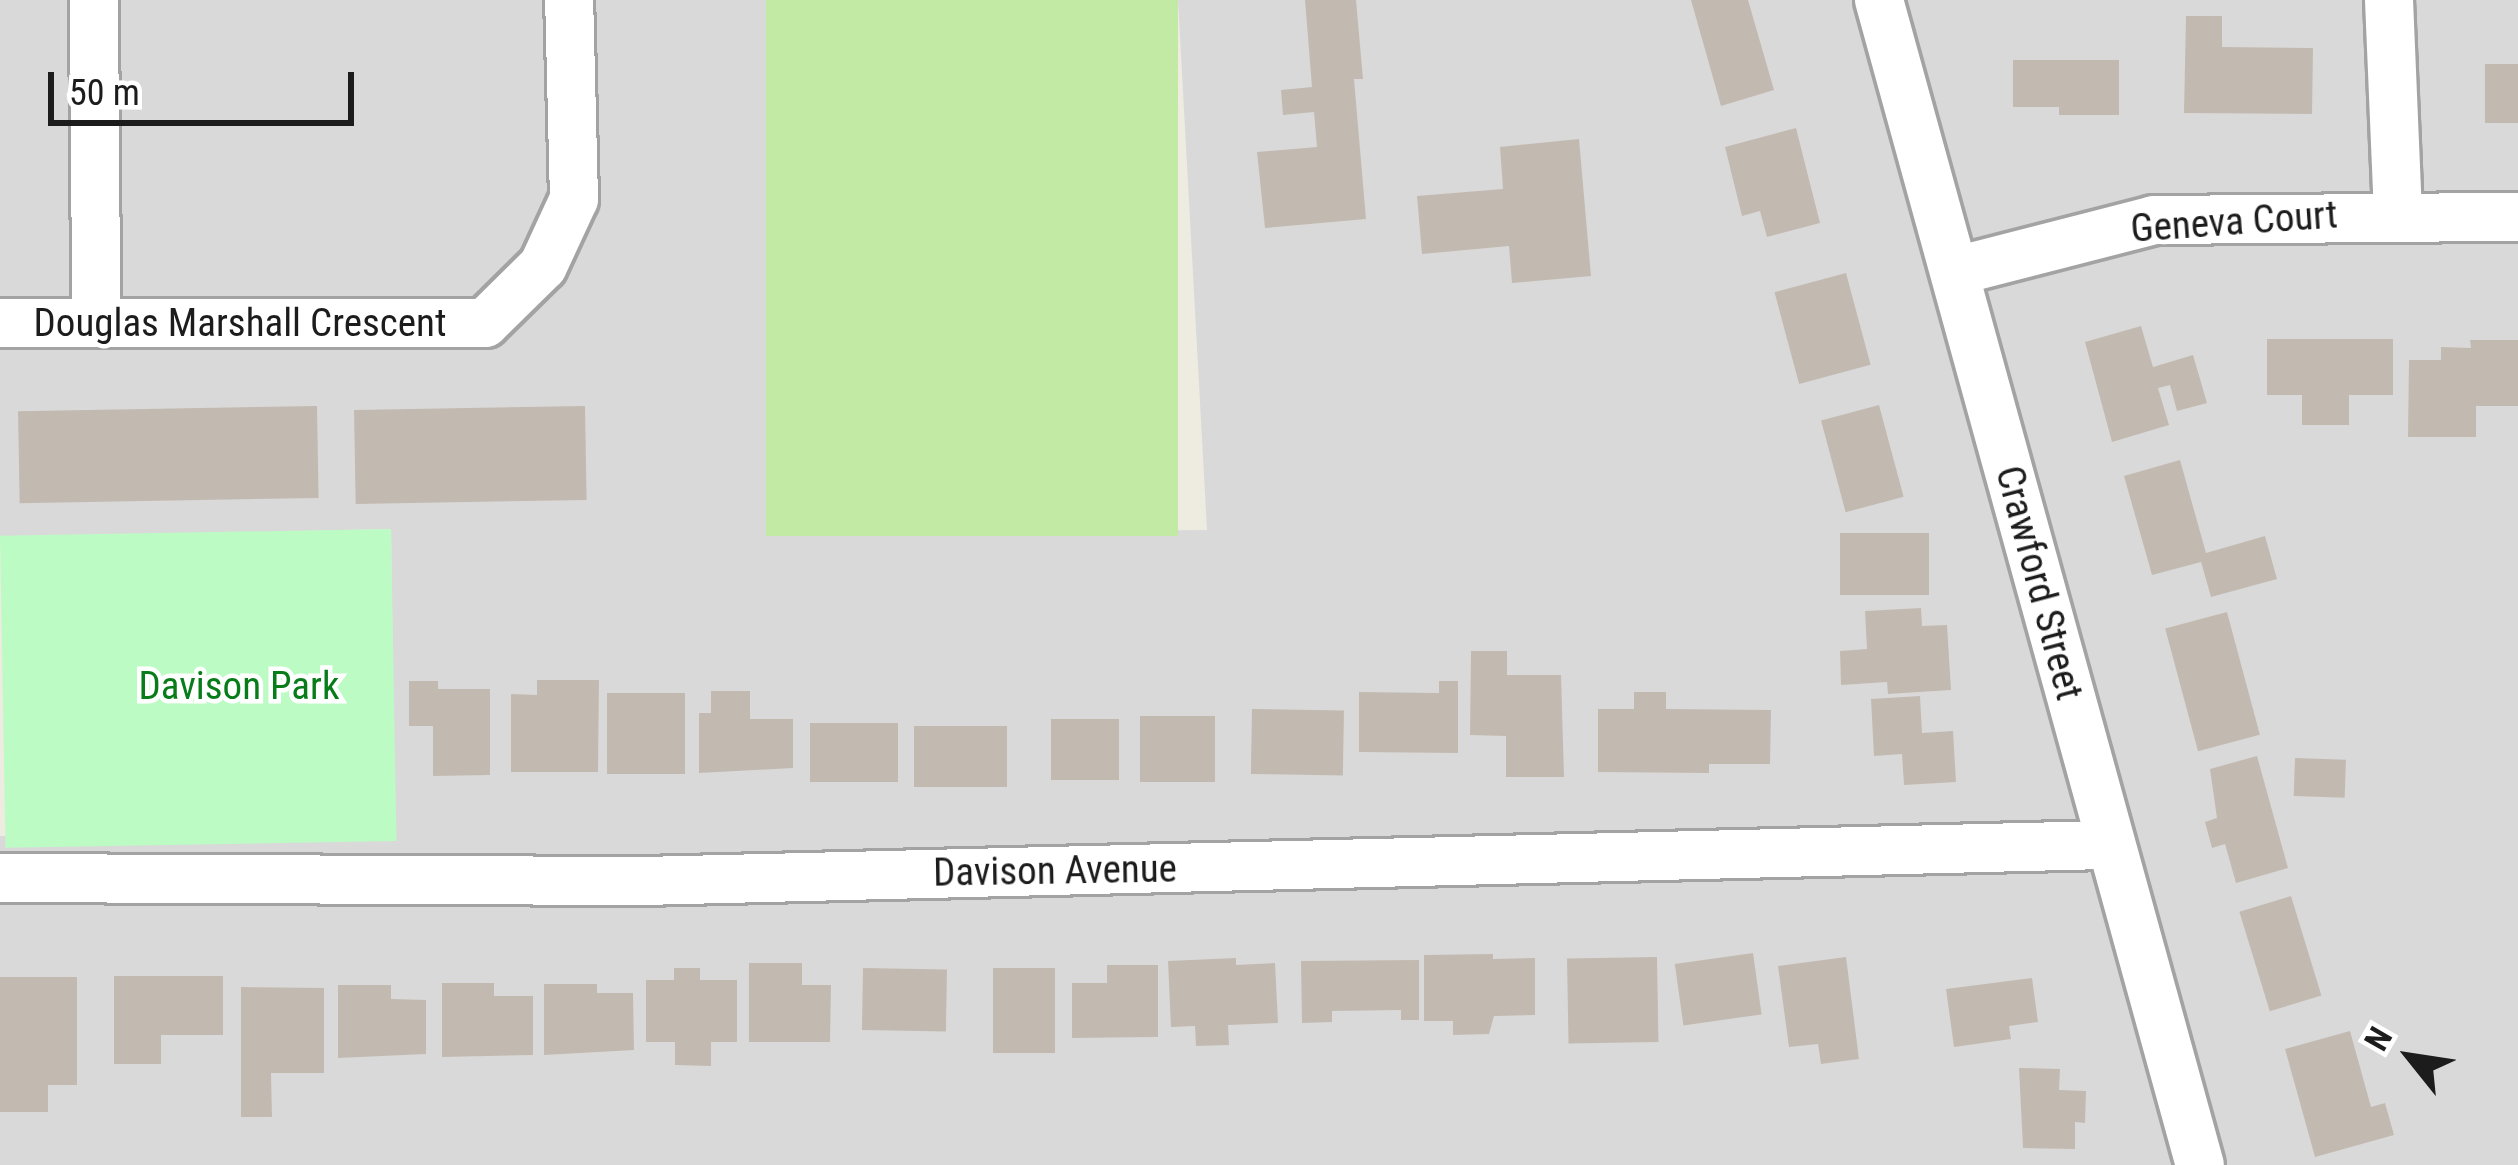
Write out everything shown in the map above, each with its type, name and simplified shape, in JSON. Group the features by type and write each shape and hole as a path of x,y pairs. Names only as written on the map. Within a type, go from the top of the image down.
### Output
{"street":[{"path":"94,0 96,322"},
{"name":"Douglas Marshall Crescent","path":"0,323 485,323 543,266 574,200 569,0"},
{"name":"Crawford Street","path":"1879,0 2200,1165"},
{"path":"2389,0 2398,214"},
{"name":"Geneva Court","path":"1956,271 2154,220 2398,214 2518,217"},
{"name":"Davison Avenue","path":"0,878 643,881 2109,845"}],"shaded area":[{"path":"0,0 766,0 800,535 1207,530 1178,0 2518,0 2518,1165 0,1165 0,836 395,840 391,529 0,538"}],"green space":[{"path":"766,0 1178,0 1178,536 766,536"},
{"name":"Davison Park","path":"391,529 396,841 6,848 0,536"}],"building":[{"path":"1305,0 1356,0 1363,79 1354,79 1366,219 1265,228 1257,152 1317,147 1314,112 1283,115 1281,90 1312,87"},
{"path":"1691,0 1748,0 1774,90 1721,106"},
{"path":"2186,16 2222,16 2222,47 2313,48 2312,114 2184,113"},
{"path":"2013,60 2119,60 2119,115 2059,115 2059,107 2013,107"},
{"path":"2485,64 2518,64 2518,123 2485,123"},
{"path":"1796,128 1820,223 1767,237 1760,211 1742,216 1725,147"},
{"path":"1579,139 1591,276 1512,283 1509,246 1422,254 1417,196 1503,189 1500,147"},
{"path":"1846,273 1871,365 1799,384 1775,292"},
{"path":"2141,326 2153,367 2193,355 2207,403 2177,411 2170,385 2158,388 2169,425 2112,442 2085,342"},
{"path":"2267,339 2393,339 2393,395 2349,395 2349,425 2302,425 2302,395 2267,395"},
{"path":"2470,340 2518,340 2518,406 2476,406 2476,437 2408,437 2409,360 2441,360 2441,347 2471,348"},
{"path":"1879,405 1904,497 1846,512 1821,421"},
{"path":"317,406 319,498 20,503 18,411"},
{"path":"585,406 587,500 356,504 354,410"},
{"path":"2180,460 2206,553 2265,536 2277,579 2211,597 2201,562 2152,575 2124,476"},
{"path":"1840,533 1929,533 1929,595 1840,595"},
{"path":"1921,608 1922,626 1947,625 1951,690 1888,694 1887,682 1841,685 1840,651 1867,649 1865,611"},
{"path":"2227,612 2260,735 2198,751 2165,629"},
{"path":"1471,651 1507,651 1507,675 1561,675 1564,777 1506,777 1506,736 1470,735"},
{"path":"537,680 599,680 598,772 511,772 511,694 537,695"},
{"path":"409,681 438,681 438,689 490,689 490,775 433,776 433,726 409,726"},
{"path":"1439,681 1458,681 1458,753 1359,752 1359,692 1439,693"},
{"path":"711,691 750,691 750,719 793,719 793,768 699,773 699,713 711,713"},
{"path":"1634,692 1666,692 1666,709 1771,710 1770,764 1709,764 1709,773 1598,772 1598,709 1634,709"},
{"path":"607,693 685,693 685,774 607,774"},
{"path":"1920,696 1922,733 1953,731 1956,782 1904,785 1902,754 1874,756 1871,699"},
{"path":"1252,709 1344,711 1343,776 1251,774"},
{"path":"1140,716 1215,716 1215,782 1140,782"},
{"path":"1051,719 1119,719 1119,780 1051,780"},
{"path":"810,723 898,723 898,782 810,782"},
{"path":"914,726 1007,726 1007,787 914,787"},
{"path":"2257,756 2288,868 2236,883 2225,844 2212,848 2205,822 2217,818 2210,769"},
{"path":"2295,758 2346,760 2345,798 2294,796"},
{"path":"2291,896 2321,995 2270,1011 2239,912"},
{"path":"1753,953 1762,1014 1683,1025 1675,964"},
{"path":"1493,954 1493,959 1535,958 1535,1015 1494,1016 1489,1034 1453,1035 1453,1021 1424,1021 1424,955"},
{"path":"1657,957 1658,1042 1568,1044 1567,959"},
{"path":"1846,957 1859,1059 1821,1064 1818,1044 1789,1047 1778,966"},
{"path":"1236,958 1236,965 1275,963 1278,1023 1228,1025 1229,1045 1196,1046 1195,1026 1171,1027 1168,961"},
{"path":"1419,960 1419,1020 1401,1020 1401,1010 1332,1011 1332,1022 1302,1023 1301,961"},
{"path":"749,963 802,963 802,985 831,985 830,1042 749,1042"},
{"path":"1107,965 1158,965 1158,1037 1072,1038 1072,983 1107,983"},
{"path":"674,968 700,968 700,980 737,980 737,1042 711,1042 711,1066 675,1065 675,1042 646,1042 646,980 674,980"},
{"path":"863,968 947,969 946,1031 862,1030"},
{"path":"993,968 1055,968 1055,1053 993,1053"},
{"path":"114,976 223,976 223,1035 161,1035 161,1064 114,1064"},
{"path":"0,977 77,977 77,1085 48,1085 48,1112 0,1112"},
{"path":"2032,978 2038,1022 2009,1026 2011,1039 1954,1047 1946,989"},
{"path":"442,983 494,983 494,996 533,996 533,1055 442,1057"},
{"path":"544,984 597,984 597,993 633,993 634,1050 544,1055"},
{"path":"338,985 391,985 391,999 426,1000 426,1054 338,1058"},
{"path":"241,987 324,988 324,1073 271,1073 272,1117 241,1117"},
{"path":"2350,1031 2371,1107 2385,1103 2394,1135 2315,1157 2285,1049"},
{"path":"2019,1068 2060,1069 2059,1090 2086,1091 2085,1123 2075,1122 2075,1149 2023,1148"}]}
